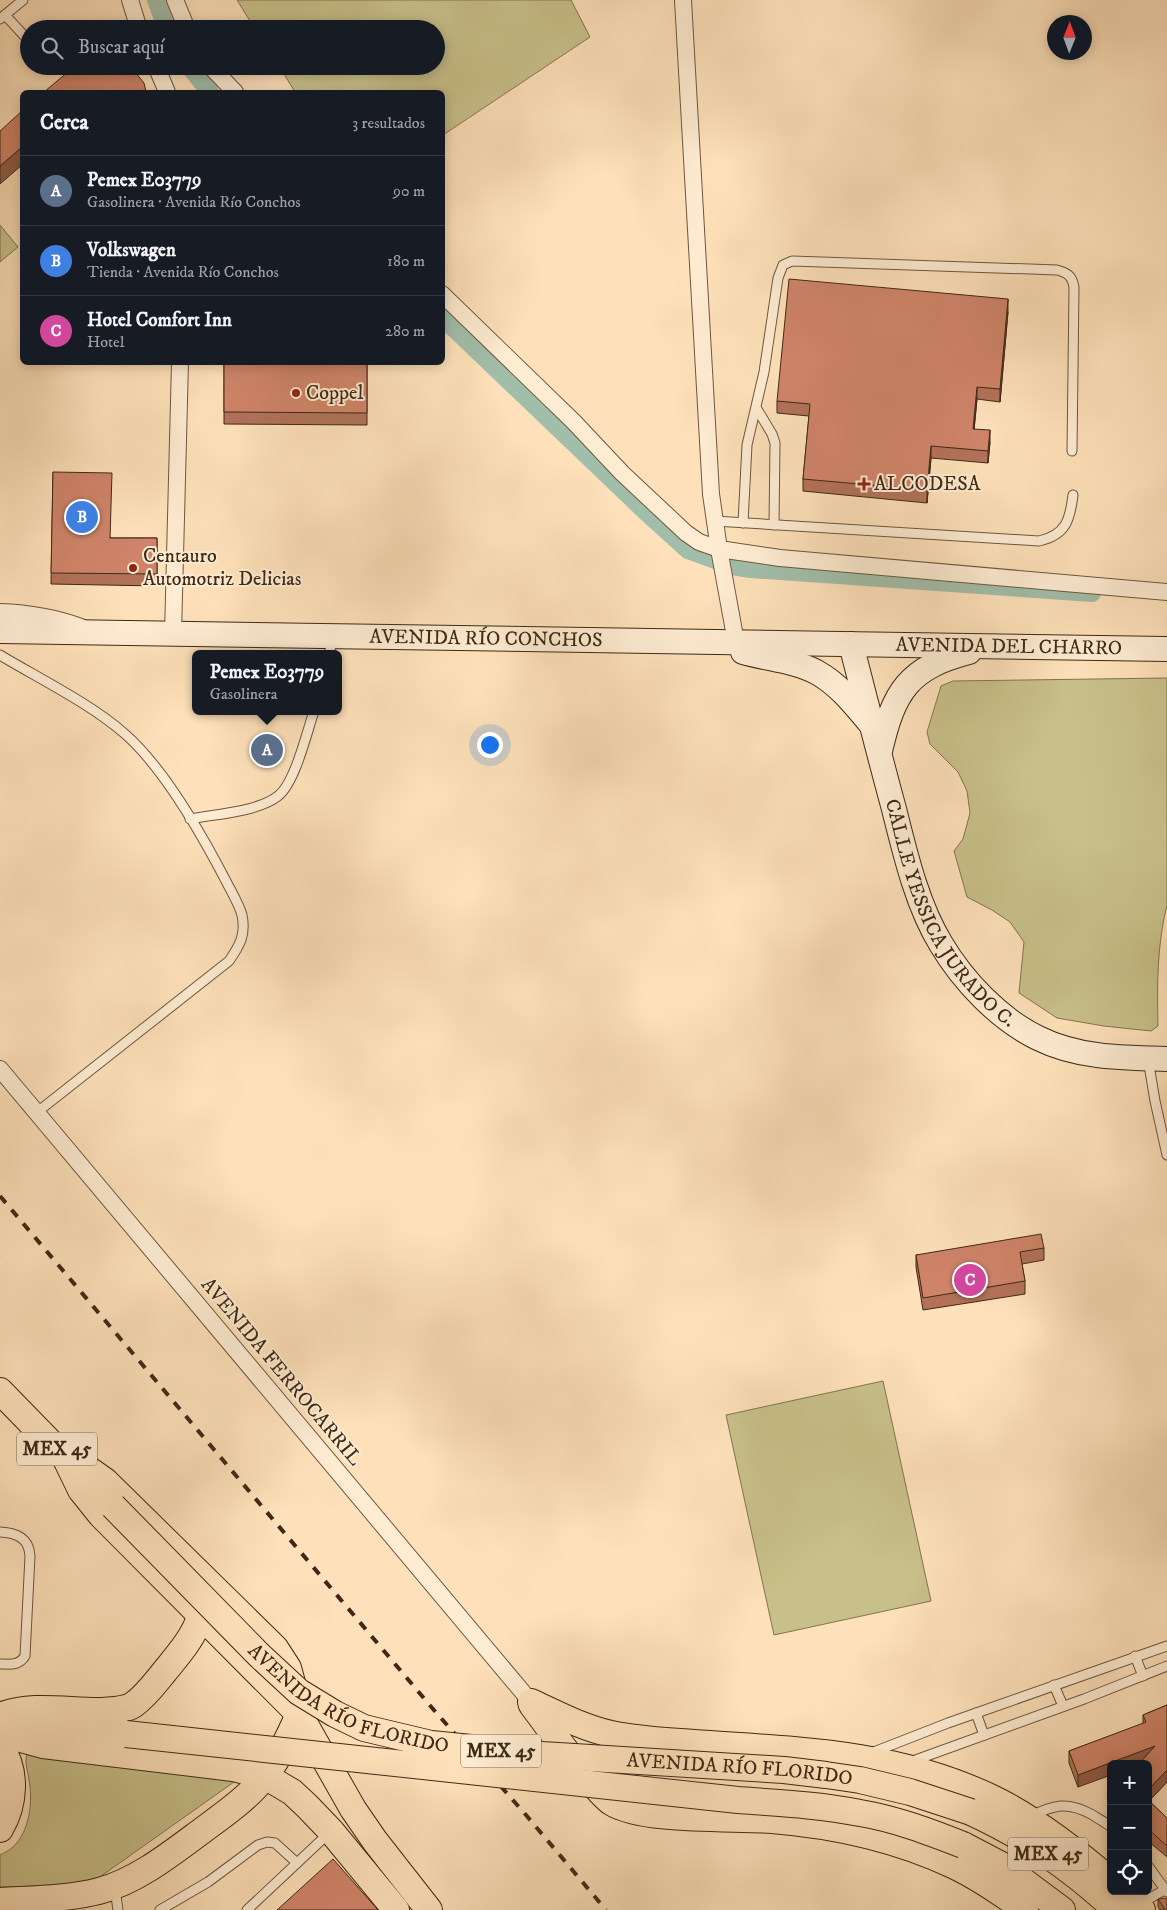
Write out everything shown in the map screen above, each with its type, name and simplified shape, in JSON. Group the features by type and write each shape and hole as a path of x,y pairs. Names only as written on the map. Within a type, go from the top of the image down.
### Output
{"main road":[{"name":"AVENIDA RÍO CONCHOS","path":"0,631 174,634 331,645 710,642 851,644"},
{"path":"710,642 805,667 817,673 843,693 873,728"},
{"name":"CALLE YESSICA JURADO C.","path":"851,644 905,852 925,910 940,944 963,975 985,998 1012,1022 1038,1038 1072,1051 1104,1057 1158,1059"},
{"name":"AVENIDA DEL CHARRO","path":"851,644 1167,650"},
{"path":"880,755 886,725 893,705 911,679 949,658 990,647"},
{"name":"MEX 45","path":"0,1391 66,1459"},
{"path":"66,1459 90,1502 298,1714 353,1809 374,1841 429,1910"},
{"path":"0,1901 65,1897 98,1891 117,1898 149,1868 234,1807 265,1776 283,1748 298,1714 288,1668 275,1648 105,1481 88,1469 66,1459"},
{"name":"AVENIDA RÍO FLORIDO","path":"66,1459 259,1655 299,1692 335,1714 364,1728 431,1744 542,1755 784,1770 826,1774 860,1780 910,1792 971,1812 1008,1829 1052,1856 1096,1892 1129,1904"},
{"path":"0,1716 25,1710 98,1711 122,1709 132,1706 142,1698 176,1658 193,1632 200,1616"},
{"path":"530,1702 586,1728 612,1734 651,1740 744,1746 859,1758 928,1774 961,1785 1000,1802 1070,1847 1107,1878"},
{"path":"530,1702 582,1771 611,1802 638,1812 661,1815 772,1820 866,1835 912,1849 955,1866 1025,1910"},
{"name":"AVENIDA RÍO FLORIDO","path":"0,1724 126,1734 738,1800 826,1807 862,1813 928,1831 963,1846 1003,1866 1062,1910"},
{"path":"0,1730 16,1738 43,1745 233,1768 265,1776 292,1792 331,1831 396,1910"},
{"path":"651,1740 631,1756 625,1769 625,1777 636,1794 661,1815"},
{"path":"0,1745 8,1762 12,1783 12,1799 8,1816 0,1829"}],"street":[{"path":"130,0 137,20"},
{"path":"175,0 183,20"},
{"path":"683,0 708,447 714,521 736,642"},
{"path":"160,75 166,90"},
{"path":"219,75 233,90"},
{"path":"445,297 574,422 672,522 699,542 719,550 780,558 1167,592"},
{"path":"174,634 180,365"},
{"path":"0,612 20,612 45,616 94,633"},
{"name":"AVENIDA FERROCARRIL","path":"0,1069 530,1702"}],"lane":[{"path":"20,33 3,17 23,0"},
{"path":"743,523 747,446 764,372 778,278 780,270 787,263 1057,270 1066,272 1072,278 1074,287 1072,450"},
{"path":"757,409 772,434 775,443 774,525"},
{"path":"714,521 1039,541 1053,538 1060,532 1068,520 1073,495"},
{"path":"0,655 98,714 125,734 144,752 167,783 212,853 241,914 243,929 241,944 230,961 36,1113"},
{"path":"190,819 254,807 278,796 285,789 294,771 313,715"},
{"path":"1158,1059 1155,1101 1167,1155"},
{"path":"0,1532 14,1534 26,1541 30,1556 25,1656 22,1661 16,1664 0,1664"},
{"path":"859,1758 1054,1685 1167,1646"},
{"path":"1135,1656 1143,1676"},
{"path":"898,1766 1167,1666"},
{"path":"1054,1685 1063,1706"},
{"path":"976,1714 984,1735"},
{"path":"1026,1818 1051,1806 1071,1806 1080,1808 1107,1825"},
{"path":"247,1910 331,1831"},
{"path":"160,1910 208,1882 262,1843 275,1843 297,1863"},
{"path":"1129,1904 1166,1891 1152,1872"}],"shaded area":[{"path":"237,0 571,0 590,37 445,134 445,90 294,90 285,75 445,75 445,20 249,20"},
{"path":"0,225 18,247 0,262"},
{"path":"1167,678 1167,905 1159,950 1158,1026 1151,1031 1057,1018 1019,993 1024,942 1010,922 967,897 954,851 963,839 970,813 967,791 958,772 930,744 927,732 941,686 953,681"},
{"path":"883,1381 931,1601 774,1635 726,1415"},
{"path":"27,1753 241,1777 97,1879 76,1885 0,1887 0,1855 12,1848 19,1840 29,1815 31,1797 26,1764"}],"building":[{"path":"64,75 137,75 144,83 146,90 46,90"},
{"path":"20,113 20,149 0,166 0,131"},
{"name":"ALCODESA","path":"789,279 1008,299 1000,389 977,387 973,429 990,430 988,451 931,446 927,490 803,479 810,404 777,401"},
{"name":"Coppel","path":"224,365 367,365 367,413 224,412"},
{"path":"53,472 112,473 110,538 157,538 157,574 51,573"},
{"path":"1041,1234 1044,1248 1020,1252 1025,1281 923,1298 916,1255"},
{"path":"1167,1705 1167,1770 1152,1786 1152,1760 1143,1760 1155,1746 1118,1760 1107,1760 1107,1764 1078,1775 1069,1751 1146,1722 1143,1715"},
{"path":"1152,1804 1167,1818 1167,1846 1152,1833"},
{"path":"333,1859 378,1910 277,1910"},
{"path":"1167,1898 1167,1910 1164,1910 1158,1899"}],"waterway":[{"path":"156,0 164,20"},
{"path":"196,75 208,90"},
{"path":"445,320 688,550 732,566 751,569 1092,593"}],"railway":[{"path":"0,1196 433,1709 606,1910"}],"place":[{"name":"Coppel","path":"296,393"},
{"name":"ALCODESA","path":"864,484"},
{"name":"Volkswagen","path":"82,517"},
{"name":"Centauro Automotriz Delicias","path":"133,568"},
{"name":"Pemex E03779","path":"267,750"},
{"name":"Hotel Comfort Inn","path":"970,1280"}]}
